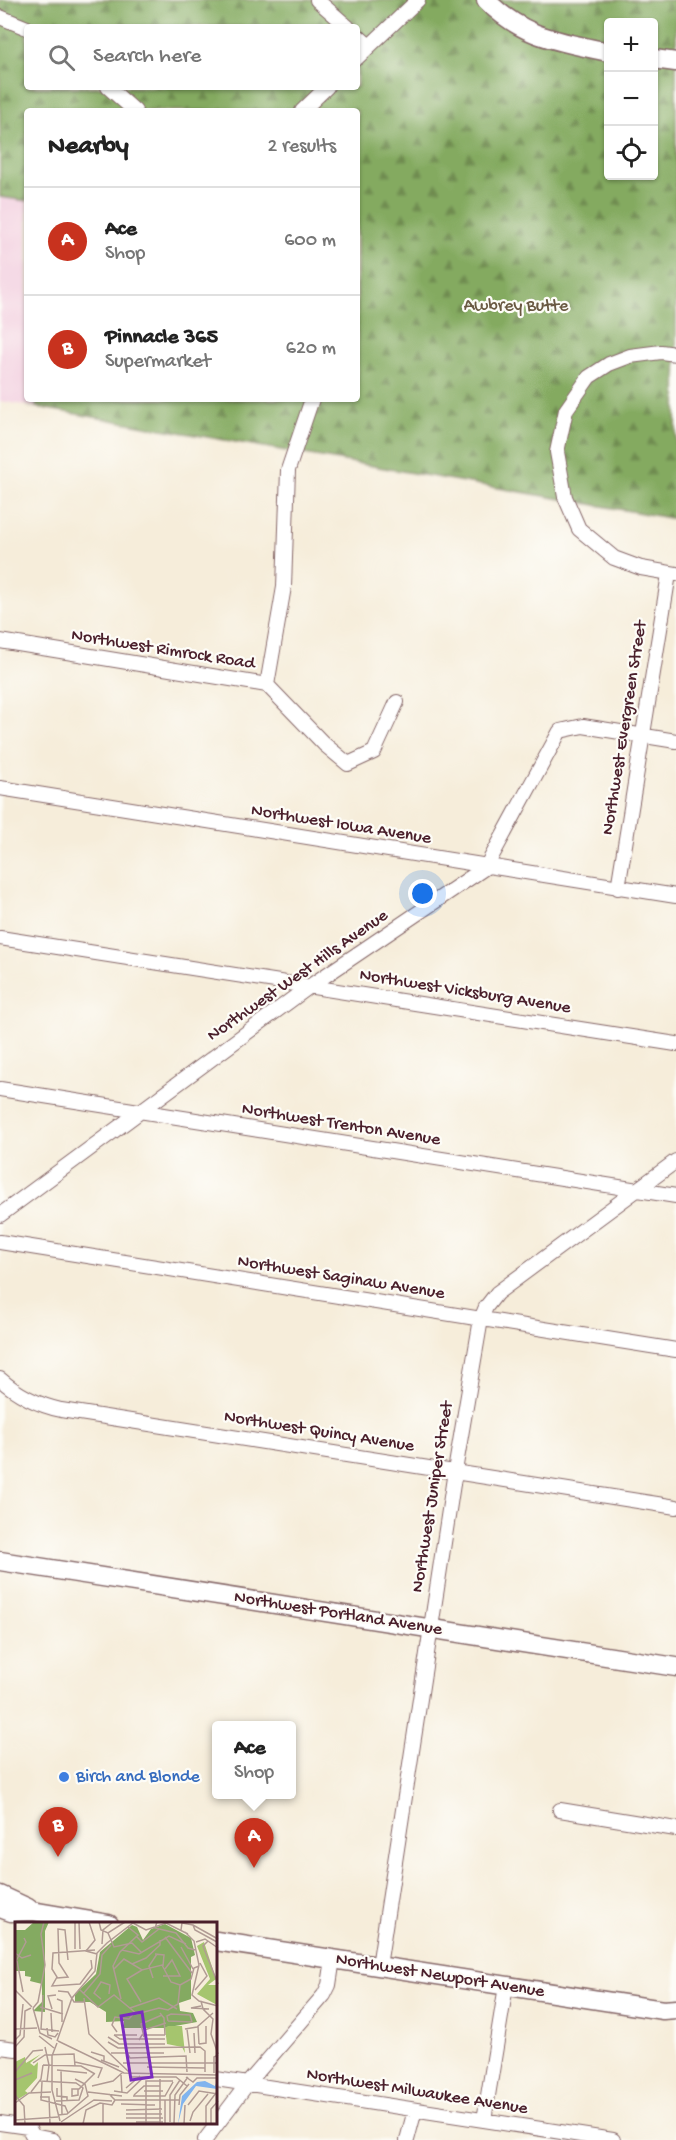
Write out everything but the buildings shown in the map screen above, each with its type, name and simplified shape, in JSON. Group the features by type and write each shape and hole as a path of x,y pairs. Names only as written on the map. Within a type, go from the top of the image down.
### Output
{"street":[{"path":"317,0 345,24"},
{"path":"360,55 418,0"},
{"path":"486,0 502,16 529,32 604,51"},
{"path":"0,16 24,27"},
{"path":"360,38 369,46"},
{"path":"658,59 676,62"},
{"path":"111,90 132,108"},
{"path":"305,108 324,90"},
{"path":"673,574 641,568 614,558 579,529 564,497 556,452 566,410 589,377 609,364 630,356 661,352 676,354"},
{"path":"267,685 284,587 288,470 311,402"},
{"name":"Northwest Evergreen Street","path":"618,888 642,736 673,574"},
{"name":"Northwest Rimrock Road","path":"0,641 267,685 324,744 348,764 374,752 397,702"},
{"name":"Northwest West Hills Avenue","path":"0,1215 310,986 486,867 560,731 584,726 676,741"},
{"name":"Northwest Iowa Avenue","path":"0,788 676,896"},
{"name":"Northwest Vicksburg Avenue","path":"0,938 676,1044"},
{"name":"Northwest Trenton Avenue","path":"0,1089 676,1196"},
{"name":"Northwest Juniper Street","path":"380,1966 477,1333 486,1307 497,1293 676,1161"},
{"name":"Northwest Saginaw Avenue","path":"0,1242 676,1350"},
{"name":"Northwest Quincy Avenue","path":"0,1379 30,1400 61,1410 676,1507"},
{"name":"Northwest Portland Avenue","path":"0,1561 676,1667"},
{"path":"560,1810 676,1829"},
{"path":"0,1895 13,1899 32,1911"},
{"path":"0,1908 11,1912 32,1911 97,1922"},
{"name":"Northwest Newport Avenue","path":"218,1941 672,2012"},
{"path":"218,2123 248,2083 324,1995 329,1985 333,1959"},
{"path":"484,2120 506,1986"},
{"path":"0,2047 15,2049"},
{"name":"Northwest Milwaukee Avenue","path":"218,2079 613,2140"},
{"path":"407,2140 415,2110"},
{"path":"0,2123 15,2125"},
{"path":"205,2140 216,2125"},
{"path":"28,2126 33,2136 52,2140"}],"shaded area":[{"path":"0,197 24,201 24,402 37,402 36,407 0,401"}],"green space":[{"name":"Awbrey Butte","path":"0,0 676,0 676,519 36,407 37,402 360,402 360,108 24,108 24,201 0,197"}],"place":[{"name":"Birch and Blonde","path":"64,1777"},
{"name":"Pinnacle 365","path":"58,1857"},
{"name":"Ace","path":"254,1868"}]}
